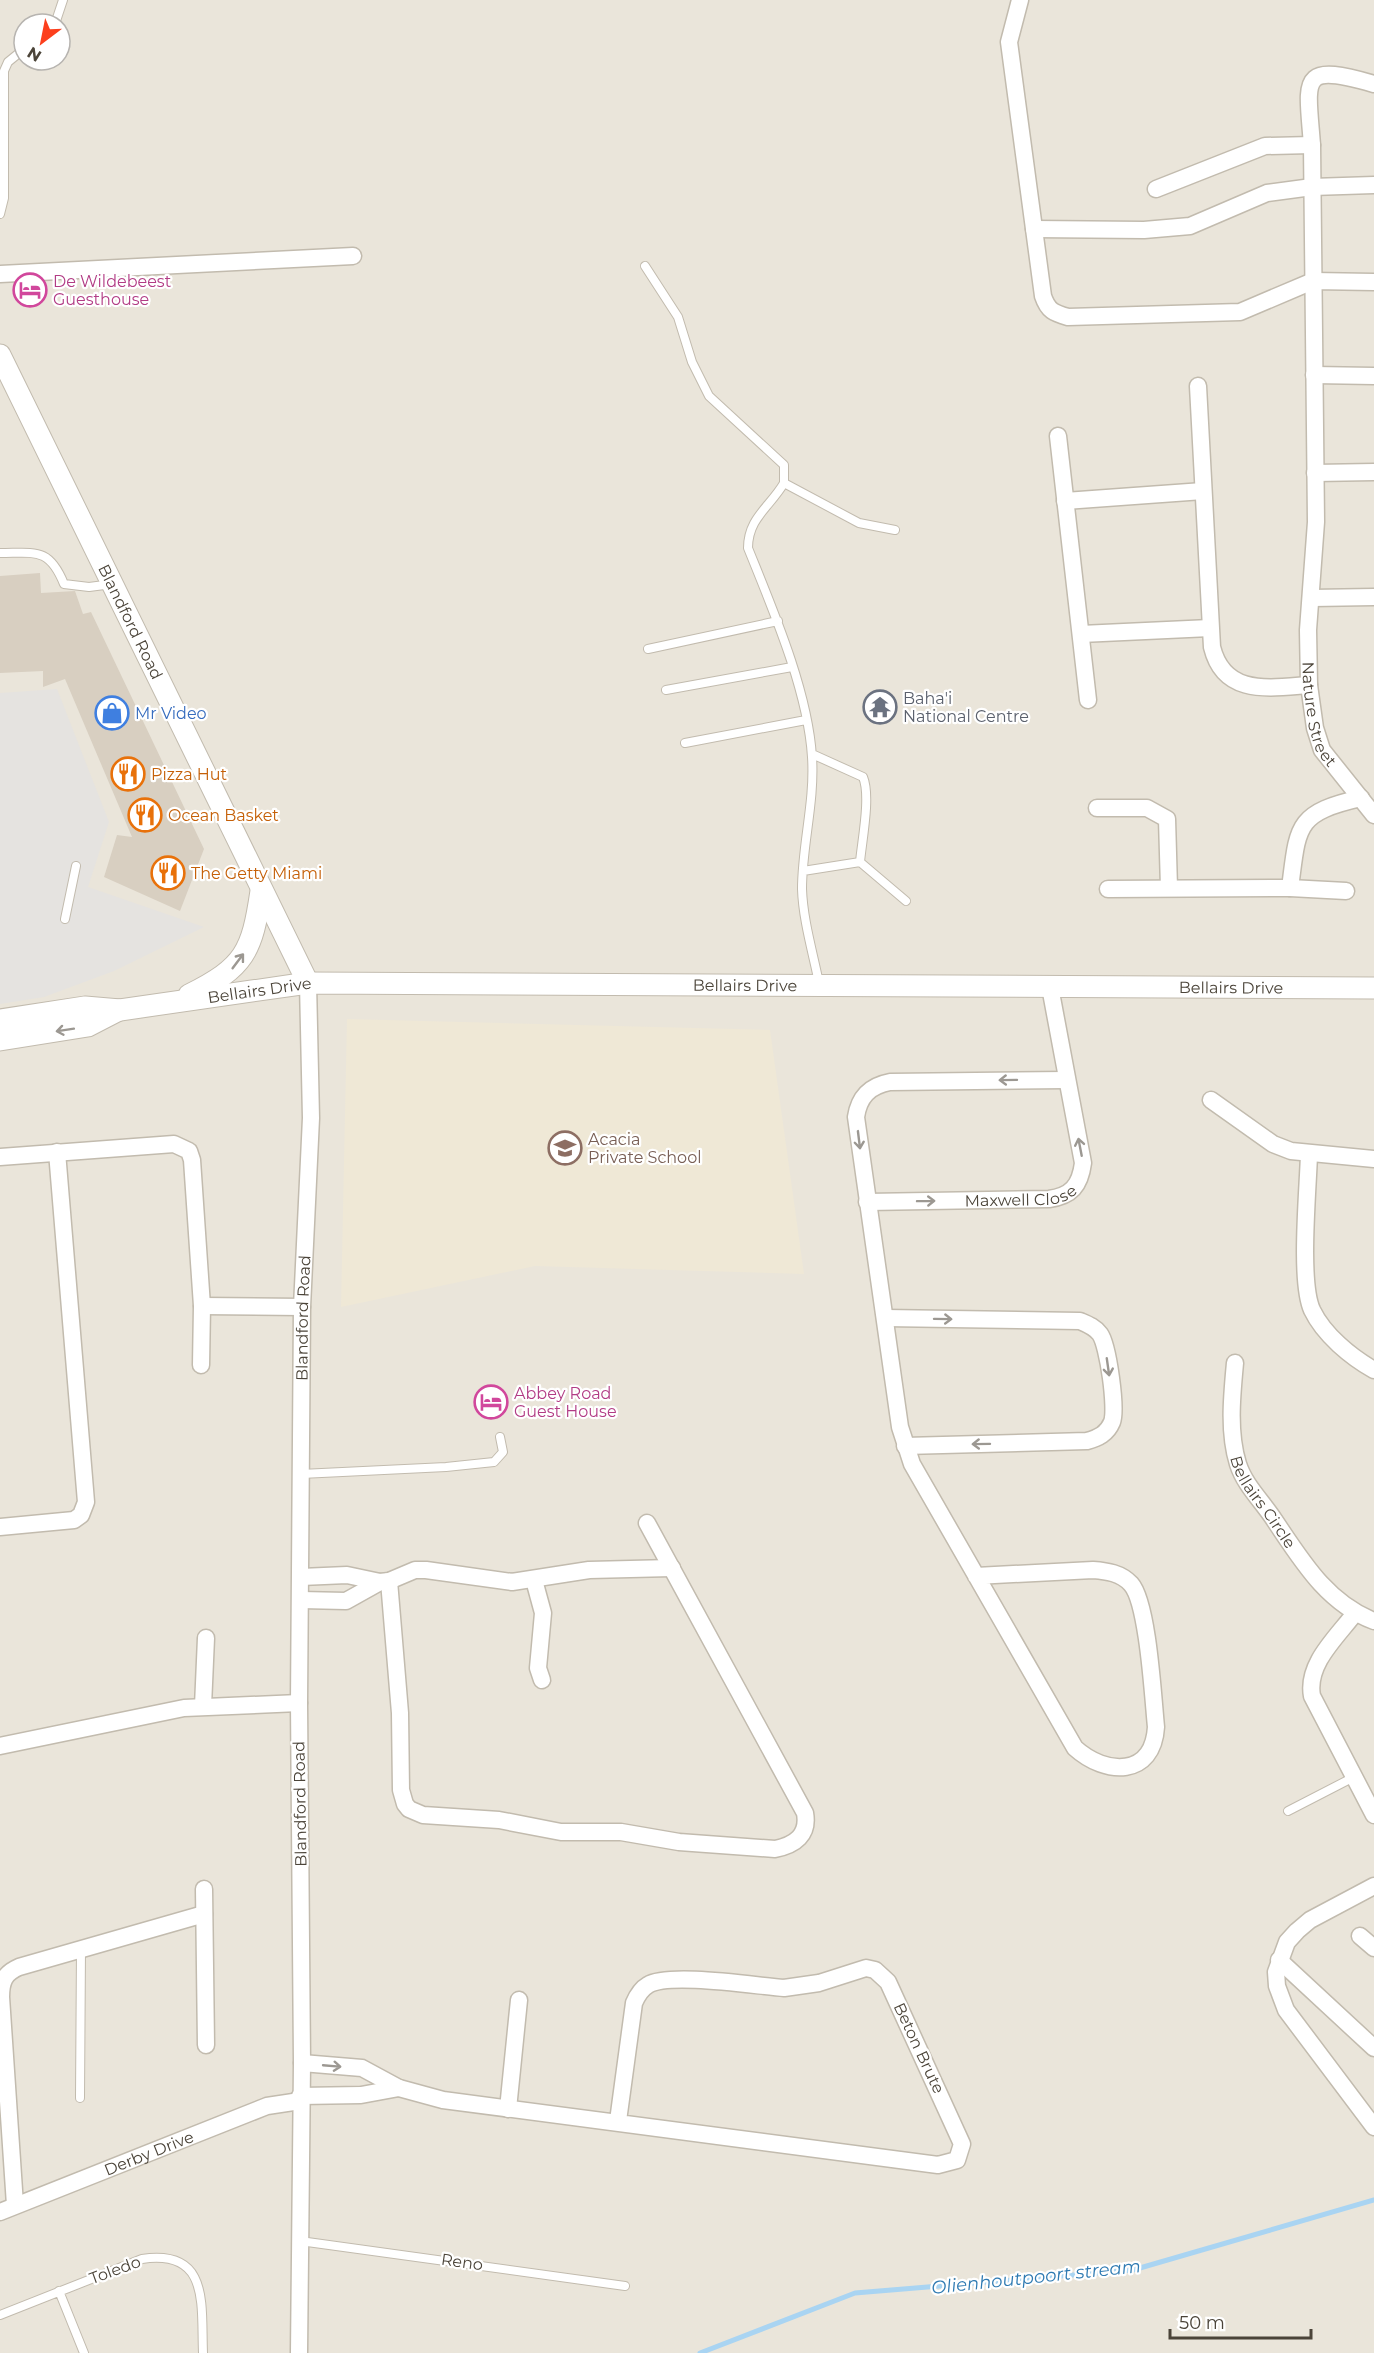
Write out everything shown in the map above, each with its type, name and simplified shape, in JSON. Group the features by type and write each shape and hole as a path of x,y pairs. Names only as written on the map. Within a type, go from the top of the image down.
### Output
{"street":[{"path":"1020,0 1010,42 1046,306 1053,313 1068,317 1240,312 1313,281 1374,282"},
{"name":"Nature Street","path":"1374,84 1335,73 1319,75 1312,80 1308,90 1312,145 1315,473 1312,598 1308,630 1309,685 1315,728 1322,750 1334,768 1374,815"},
{"path":"1156,189 1265,146 1312,145"},
{"path":"1034,229 1144,230 1190,226 1267,193 1312,187 1374,185"},
{"path":"0,274 353,256"},
{"name":"Blandford Road","path":"0,355 261,891 308,982 311,1118 302,1307 299,1703 302,2063 299,2353"},
{"path":"1314,375 1374,376"},
{"path":"1198,386 1210,628 1216,663 1224,675 1243,684 1266,688 1309,685"},
{"path":"1058,436 1088,700"},
{"path":"1315,473 1374,472"},
{"path":"1065,501 1203,491"},
{"path":"1312,598 1374,597"},
{"path":"1081,634 1210,628"},
{"path":"1290,888 1296,844 1304,824 1322,808 1361,798"},
{"path":"1097,808 1147,808 1167,819 1169,888"},
{"path":"1108,889 1290,888 1346,891"},
{"path":"172,1003 220,979 241,959 255,929 261,891"},
{"name":"Bellairs Drive","path":"0,1020 85,1007 120,1010 308,982 820,987 1374,988"},
{"name":"Maxwell Close","path":"867,1202 1049,1199 1070,1194 1077,1187 1083,1163 1050,987"},
{"name":"Bellairs Drive","path":"0,1040 88,1026 120,1010"},
{"path":"976,1576 1093,1570 1110,1572 1123,1577 1132,1585 1141,1606 1156,1727 1155,1742 1149,1754 1134,1764 1117,1767 1088,1760 1075,1748 921,1482 905,1446 856,1117 858,1103 877,1084 1066,1080"},
{"path":"1211,1100 1273,1144 1309,1154 1374,1159"},
{"path":"0,1157 174,1144 189,1151 192,1160 202,1306 201,1365"},
{"path":"0,1527 66,1523 81,1515 86,1502 57,1152"},
{"path":"1309,1154 1306,1278 1310,1302 1322,1325 1348,1352 1374,1370"},
{"path":"202,1306 302,1307"},
{"path":"885,1318 1080,1321 1100,1334 1105,1346 1114,1408 1113,1420 1099,1437 1087,1441 905,1446"},
{"name":"Bellairs Circle","path":"1235,1363 1232,1420 1237,1462 1241,1472 1307,1568 1339,1601 1356,1613 1374,1621"},
{"path":"385,1581 400,1713 401,1790 409,1809 423,1815 499,1821 561,1832 621,1832 679,1842 775,1849 787,1846 804,1832 807,1824 805,1813 647,1523"},
{"path":"301,1600 346,1601 385,1581 415,1570 512,1582 589,1570 672,1568"},
{"path":"301,1577 347,1575 385,1581"},
{"path":"534,1580 543,1613 538,1668 542,1680"},
{"path":"1356,1613 1318,1663 1310,1683 1312,1696 1374,1815"},
{"path":"203,1706 206,1638"},
{"path":"0,1746 153,1713 203,1706 299,1703"},
{"path":"1374,1886 1310,1920 1287,1942 1279,1960 1276,1986 1286,2010 1374,2127"},
{"path":"204,1889 206,2045"},
{"path":"8,2209 1,1985 11,1971 19,1966 204,1914"},
{"path":"1360,1936 1374,1948"},
{"path":"1279,1960 1374,2048"},
{"name":"Beton Brute","path":"302,2063 362,2068 399,2088 444,2100 618,2121 938,2165 957,2160 962,2144 888,1982 875,1970 866,1968 802,1987 784,1988 670,1979 648,1984 634,2003 618,2121"},
{"path":"508,2109 519,2000"},
{"name":"Beton Brute","path":"300,2099 361,2096 399,2088"},
{"name":"Derby Drive","path":"8,2209 267,2106 300,2099"}],"lane":[{"path":"0,214 4,198 4,71 12,59"},
{"path":"645,266 678,317 700,381 724,411 784,465 784,483 757,515 748,537 748,549 778,621 806,720 812,754 813,785 802,892 820,987"},
{"path":"784,483 859,523 895,530"},
{"path":"0,553 41,553 57,567 64,584 89,587 112,584"},
{"path":"648,649 778,621"},
{"path":"666,690 792,667"},
{"path":"685,743 806,720"},
{"path":"812,754 863,777 866,791 860,862"},
{"path":"803,871 860,862 906,901"},
{"path":"65,919 76,866"},
{"path":"301,1474 446,1467 494,1462 503,1452 500,1437"},
{"path":"1288,1811 1354,1777"},
{"path":"80,2098 81,1949"},
{"name":"Reno","path":"300,2241 625,2286"},
{"name":"Toledo","path":"0,2315 142,2259 162,2256 176,2259 190,2268 197,2281 201,2304 203,2353"},
{"path":"59,2291 84,2353"}],"shaded area":[{"path":"0,0 1374,0 1374,2353 0,2353"},
{"path":"57,689 109,822 88,887 204,927 114,971 44,997 0,1004 0,693"},
{"name":"Acacia Private School","path":"347,1019 770,1030 804,1274 535,1266 341,1307"}],"building":[{"path":"40,573 41,593 75,591 83,614 91,612 204,849 180,911 104,877 117,835 132,837 65,679 43,687 43,671 0,673 0,576"}],"waterway":[{"name":"Olienhoutpoort stream","path":"700,2353 855,2293 1133,2270 1374,2200"}],"place":[{"name":"De Wildebeest Guesthouse","path":"30,290"},
{"name":"Baha'i National Centre","path":"880,707"},
{"name":"Mr Video","path":"112,713"},
{"name":"Pizza Hut","path":"128,774"},
{"name":"Ocean Basket","path":"145,815"},
{"name":"The Getty Miami","path":"168,873"},
{"name":"Acacia Private School","path":"565,1148"},
{"name":"Abbey Road Guest House","path":"491,1402"}]}
